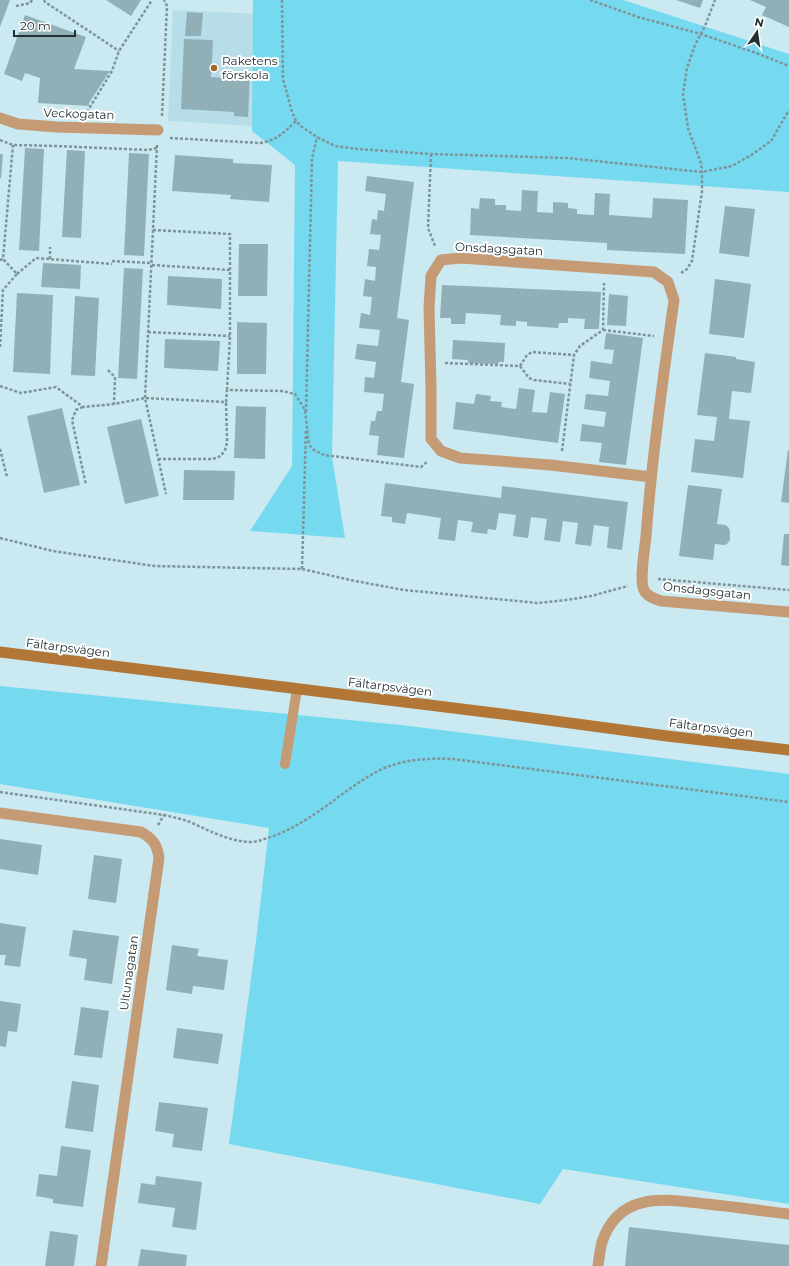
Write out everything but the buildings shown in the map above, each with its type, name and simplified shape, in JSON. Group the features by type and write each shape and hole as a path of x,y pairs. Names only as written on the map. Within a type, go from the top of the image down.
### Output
{"main road":[{"name":"Fältarpsvägen","path":"0,652 789,751"}],"street":[{"name":"Veckogatan","path":"0,118 18,124 77,128 158,130"},
{"name":"Onsdagsgatan","path":"441,450 431,439 429,308 432,276 441,260 462,258 654,272 668,282"},
{"path":"643,583 650,477 674,300 668,282"},
{"path":"441,450 460,458 650,477"},
{"name":"Onsdagsgatan","path":"643,583 644,591 651,597 661,601 789,612"},
{"name":"Ultunagatan","path":"0,813 141,832 149,837 158,849 159,858 101,1266"},
{"path":"598,1266 602,1244 608,1229 621,1213 637,1204 655,1201 676,1201 789,1214"}],"lane":[{"path":"285,764 297,689"}],"path":[{"path":"16,6 30,3 32,0"},
{"path":"44,0 119,51"},
{"path":"77,128 112,71 119,51 152,0"},
{"path":"164,0 167,6 162,118 158,130 145,398 166,494"},
{"path":"282,0 283,79 292,112 296,121 302,126 317,137 335,146 431,154 567,158 702,172 732,166 753,154 770,140 789,110"},
{"path":"590,0 638,17 701,34 789,66"},
{"path":"668,282 687,269 692,261 702,191 702,172 701,164 688,128 683,94 687,68 695,44 701,34 715,0"},
{"path":"302,569 312,159 317,137"},
{"path":"0,140 13,145 2,259 17,274"},
{"path":"431,154 428,228 441,260"},
{"path":"154,230 230,234 230,336 226,402 226,448 221,456 213,459 158,459"},
{"path":"50,247 50,259"},
{"path":"0,347 3,290 17,274 36,258 230,270"},
{"path":"603,330 605,268"},
{"path":"560,467 574,355 580,346 603,330 669,338"},
{"path":"148,332 230,336"},
{"path":"520,366 527,355 532,352 574,355"},
{"path":"431,362 520,366"},
{"path":"520,366 529,378 534,380 570,384"},
{"path":"108,370 115,377 114,404"},
{"path":"0,386 21,392 56,388 83,407"},
{"path":"227,390 282,391 295,394 304,410 309,445 314,450 324,455 421,466 441,450"},
{"path":"86,486 72,420 76,410 83,407 114,404 145,398 226,402"},
{"path":"0,449 7,477"},
{"path":"0,538 53,551 154,566 302,569 404,590 537,603 585,597 657,579 789,590"},
{"path":"0,792 164,815 188,822 226,838 251,842 262,840 300,824 361,781 382,769 427,758 461,760 789,802"}],"shaded area":[{"path":"253,0 623,0 789,54 789,192 338,161 332,457 345,538 250,531 292,466 295,165 252,131"},
{"name":"Raketens förskola","path":"173,10 259,14 254,126 168,121"},
{"path":"0,686 401,725 789,774 789,1204 563,1169 540,1204 229,1144 256,941 269,828 0,784"}],"place":[{"name":"Raketens förskola","path":"214,68"}]}
